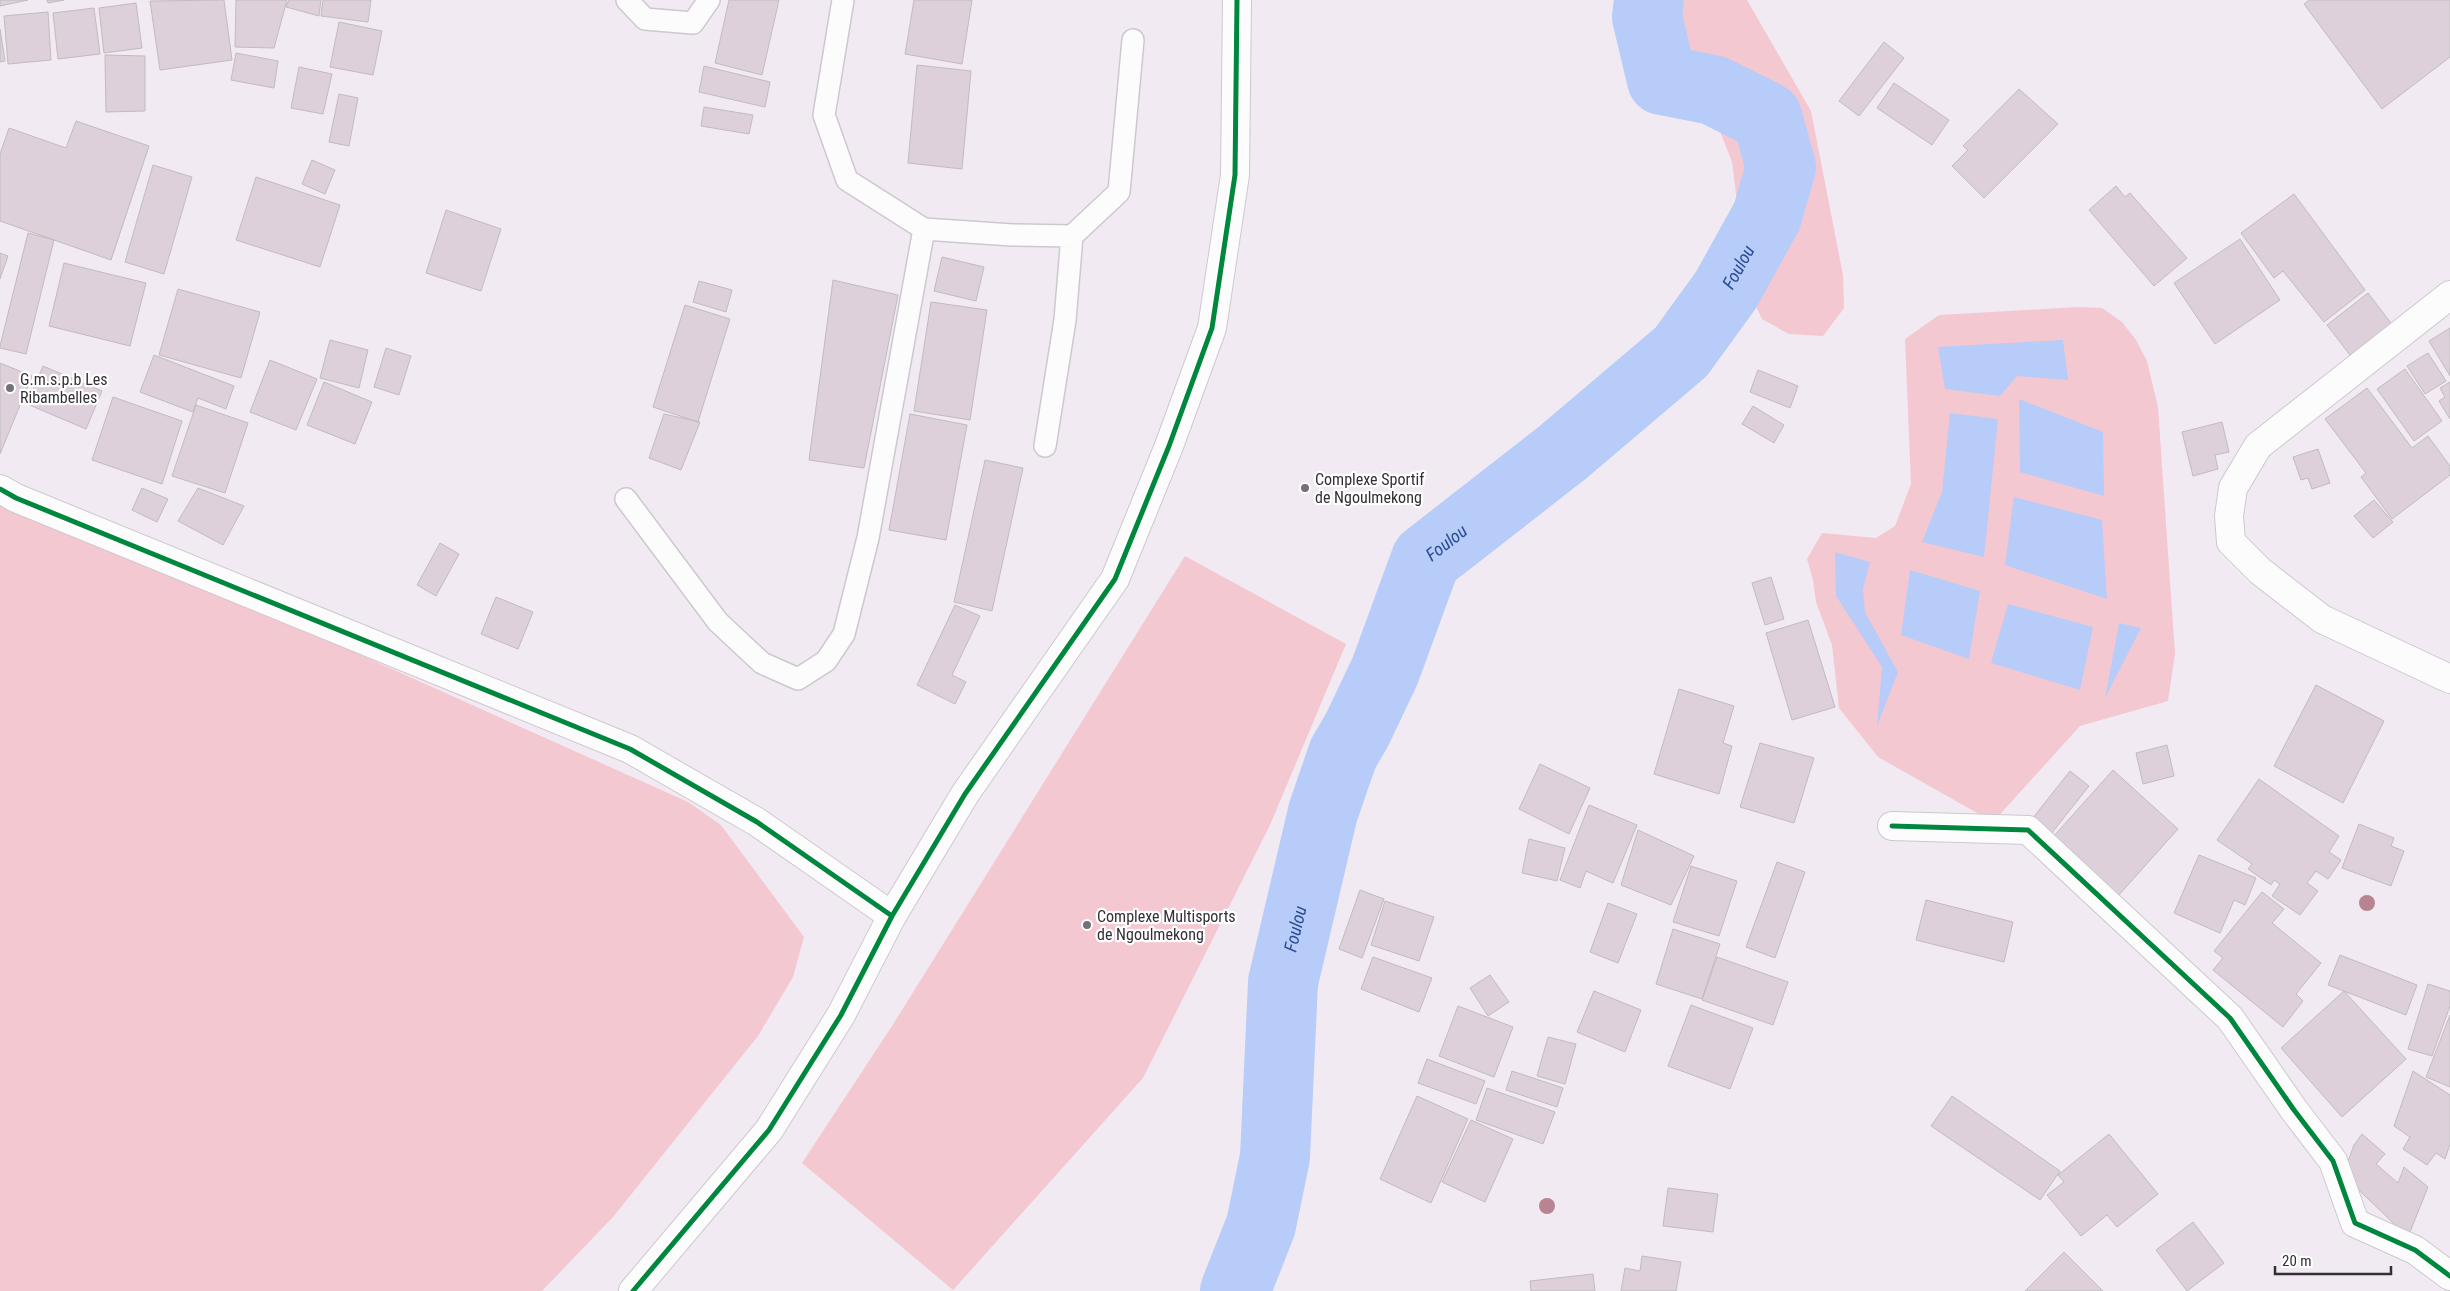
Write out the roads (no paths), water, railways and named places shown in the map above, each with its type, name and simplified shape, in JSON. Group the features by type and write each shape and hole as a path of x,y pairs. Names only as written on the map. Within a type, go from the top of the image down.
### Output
{"street":[{"path":"633,1291 769,1130 841,1015 892,916 965,794 1115,579 1169,446 1212,328 1235,175 1237,0"},
{"path":"2450,296 2258,446 2234,488 2229,516 2231,542 2260,571 2322,618 2450,679"},
{"path":"0,489 16,498 630,749 757,822 892,916"},
{"path":"1892,826 2028,830 2230,1018 2333,1161 2355,1223 2415,1250 2450,1276"}],"lane":[{"path":"627,0 645,19 693,23 709,0"},
{"path":"843,0 824,115 847,180 924,229 1012,235 1072,236"},
{"path":"1044,446 1065,320 1072,236 1119,192 1133,40"},
{"path":"626,499 718,622 762,663 798,679 826,661 844,634 868,538 924,229"}],"water":[{"path":"2063,340 2068,380 2017,376 2000,396 1945,389 1938,347"},
{"path":"2019,399 2103,432 2104,496 2020,472"},
{"path":"1950,413 1998,419 1984,557 1922,542 1942,492"},
{"path":"2014,497 2102,520 2107,599 2005,565"},
{"path":"1835,552 1870,562 1863,589 1865,612 1898,672 1877,726 1882,667 1836,596"},
{"path":"1910,570 1980,591 1969,659 1901,635"},
{"path":"2008,604 2093,627 2080,690 1991,663"},
{"path":"2119,623 2141,628 2105,698"}],"waterway":[{"name":"Foulou","path":"1235,1291 1261,1225 1275,1157 1283,982 1323,812 1343,754 1357,730 1385,671 1426,559 1562,453 1681,352 1726,290 1767,216 1781,167 1767,117 1713,90 1662,80 1647,17 1649,0"}],"place":[{"name":"G.m.s.p.b Les Ribambelles","path":"10,388"},
{"name":"Complexe Sportif de Ngoulmekong","path":"1305,488"},
{"name":"Complexe Multisports de Ngoulmekong","path":"1087,925"}]}
